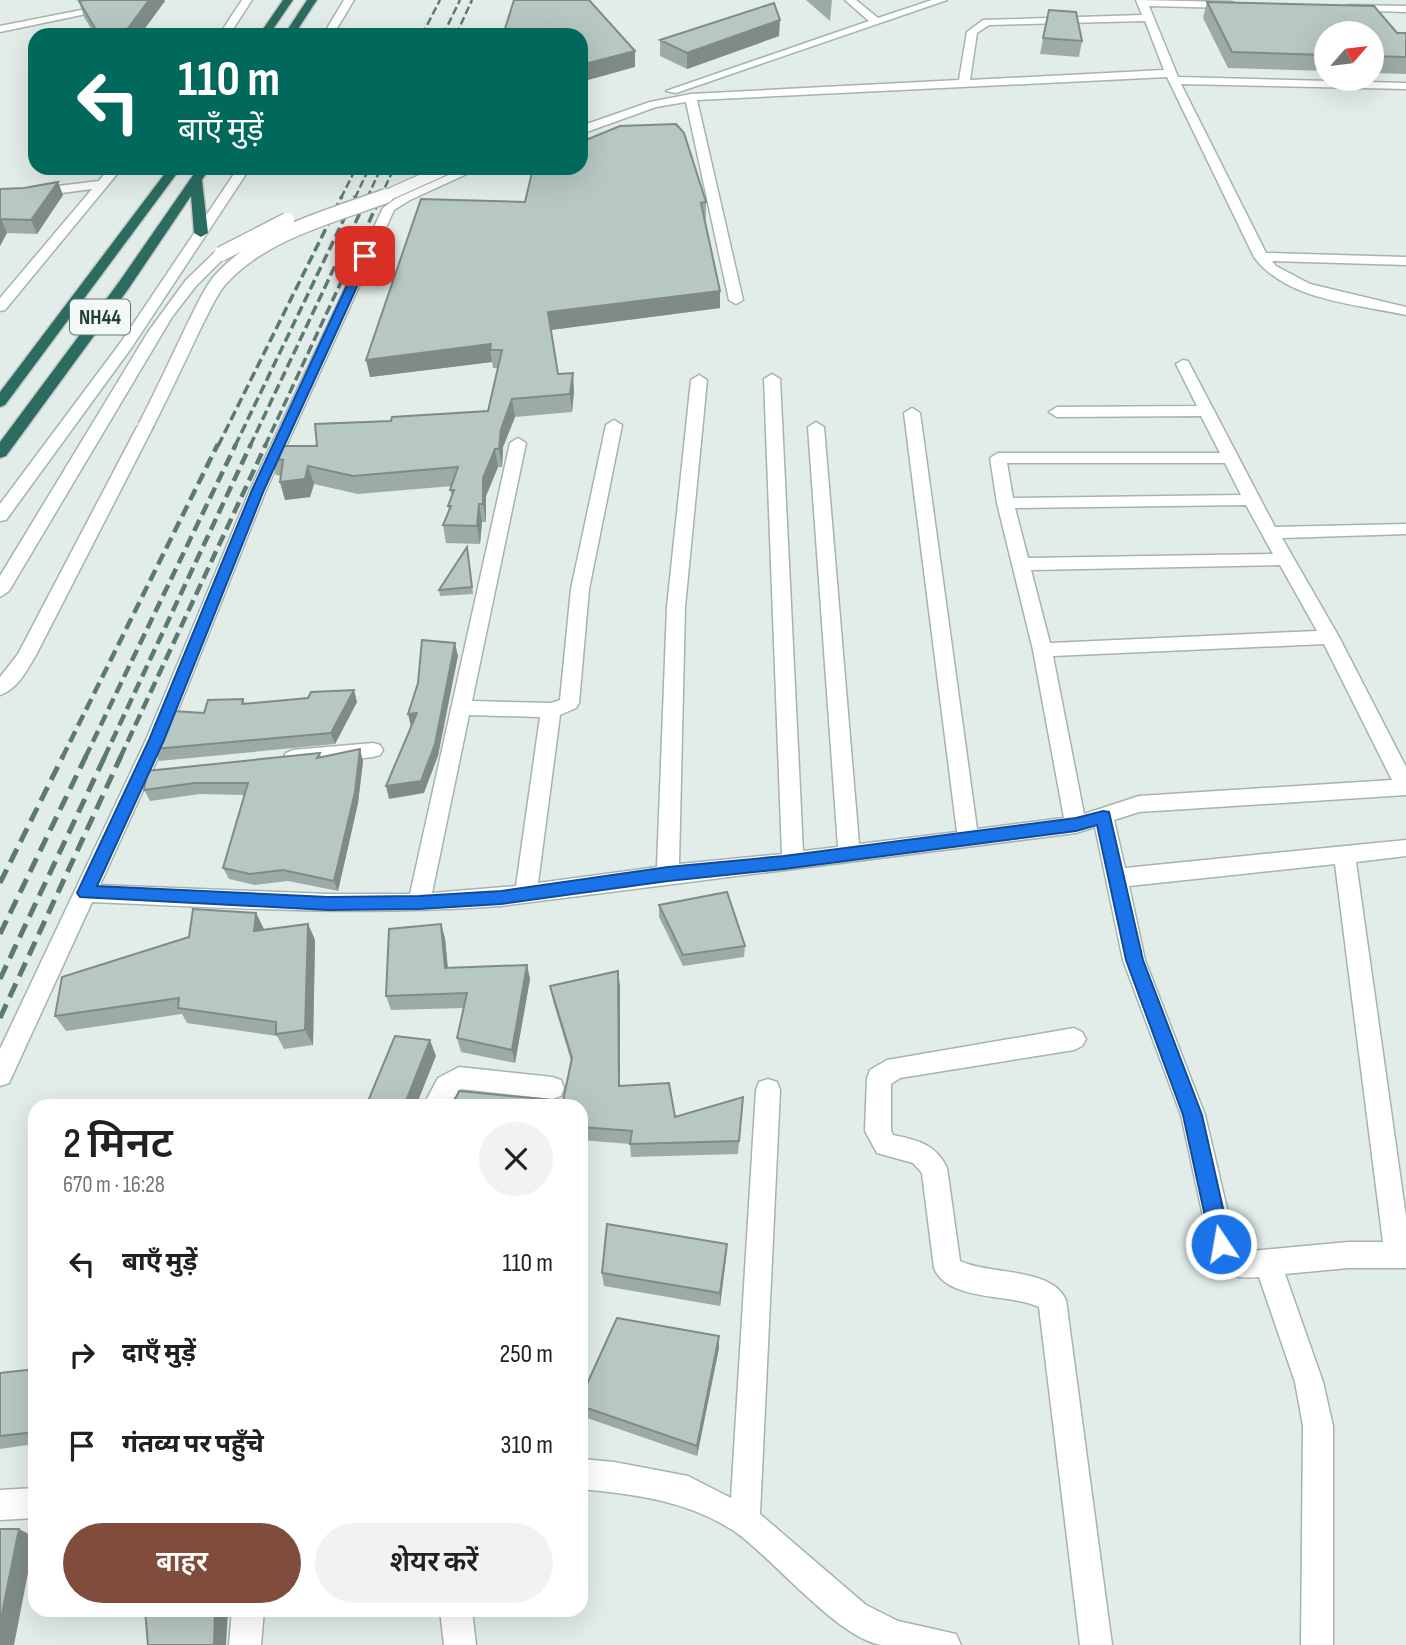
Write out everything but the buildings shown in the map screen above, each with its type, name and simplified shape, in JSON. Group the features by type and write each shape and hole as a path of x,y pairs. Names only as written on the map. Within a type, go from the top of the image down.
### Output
{"highway":[{"path":"269,28 288,0"},
{"path":"294,28 312,0"},
{"name":"NH44","path":"0,402 170,175"},
{"name":"NH44","path":"0,453 124,285 199,175"},
{"path":"200,175 201,233"}],"street":[{"path":"0,29 148,0"},
{"path":"229,28 247,0"},
{"path":"332,28 349,0"},
{"path":"850,0 876,22"},
{"path":"588,120 942,0"},
{"path":"1250,6 1142,1 1173,76 1261,257 1272,271 1292,282 1406,311"},
{"path":"1342,8 1406,9"},
{"path":"964,83 972,32 987,23 1149,18"},
{"path":"588,128 794,57 790,51"},
{"path":"675,99 964,83 1173,76 1406,86"},
{"path":"691,97 736,300"},
{"path":"0,307 110,175"},
{"path":"0,516 127,344 239,175"},
{"path":"0,591 166,314 197,274 220,254 281,223 415,175"},
{"path":"0,688 14,676 27,655 207,301 221,279 242,260 309,225 408,188 434,175"},
{"path":"0,1075 141,774 258,490 389,208 406,197 458,175"},
{"path":"0,197 103,184"},
{"path":"1261,257 1406,261"},
{"path":"85,893 328,903 419,903 526,894 1076,824 1139,804 1406,787 1330,637 1252,500 1182,364"},
{"path":"772,379 793,861"},
{"path":"668,874 676,607 699,380"},
{"path":"1057,412 1207,411"},
{"path":"912,413 968,838"},
{"path":"462,708 551,710 569,703 580,589 614,425"},
{"path":"816,427 849,854"},
{"path":"419,903 518,443"},
{"path":"1076,824 1042,650 1005,503 998,460 1002,456 1230,458"},
{"path":"1005,503 1252,500"},
{"path":"1271,533 1406,528"},
{"path":"1021,564 1285,559"},
{"path":"1042,650 1330,637"},
{"path":"526,894 551,710"},
{"path":"277,760 373,750"},
{"path":"141,774 168,771"},
{"path":"1103,817 1135,960 1193,1115 1224,1252 1232,1262 1240,1265 1348,1255 1402,1255 1344,854"},
{"path":"1117,878 1406,848"},
{"path":"1074,1039 886,1072 879,1078 877,1109 878,1131 886,1145 920,1153 934,1168 947,1268 955,1275 1043,1293 1052,1300 1096,1645"},
{"path":"438,1099 450,1081 459,1078 552,1088"},
{"path":"745,1521 768,1090"},
{"path":"1267,1262 1309,1382 1318,1426 1317,1645"},
{"path":"588,1475 614,1477 688,1491 745,1521 855,1616 895,1636 945,1645"},
{"path":"0,1505 28,1503"},
{"path":"246,1645 247,1617"},
{"path":"457,1617 460,1645"}],"railway":[{"path":"426,28 440,0"},
{"path":"446,28 460,0"},
{"path":"459,28 472,0"},
{"path":"342,196 352,175"},
{"path":"355,198 366,175"},
{"path":"367,198 378,175"},
{"path":"380,198 391,175"},
{"path":"218,446 342,196"},
{"path":"235,446 355,196"},
{"path":"250,446 368,196"},
{"path":"265,446 381,196"},
{"path":"62,758 218,444"},
{"path":"85,758 236,444"},
{"path":"104,758 251,444"},
{"path":"120,758 266,444"},
{"path":"0,883 63,756"},
{"path":"0,934 86,756"},
{"path":"0,979 105,756"},
{"path":"0,1018 121,756"}],"route":[{"path":"365,256 258,490 156,740 85,893 328,903 419,903 501,897 1076,824 1103,817 1135,960 1193,1115 1221,1244"}]}
